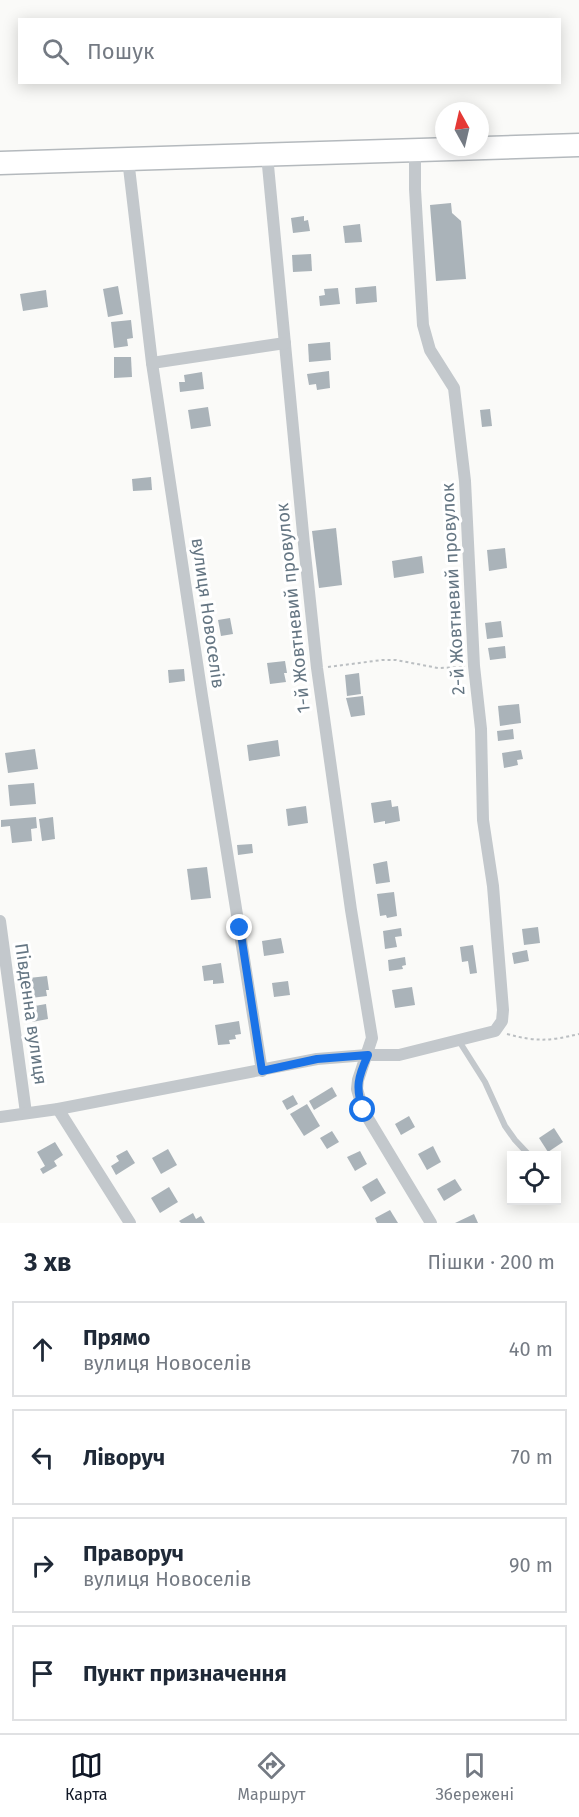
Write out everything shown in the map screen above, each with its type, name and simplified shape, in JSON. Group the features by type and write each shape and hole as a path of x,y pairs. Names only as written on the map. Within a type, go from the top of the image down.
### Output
{"highway":[{"path":"0,163 579,145"}],"street":[{"name":"2-й Жовтневий провулок","path":"415,150 423,325 430,350 454,388 465,481 474,666 481,729 483,820 493,886 503,1010 502,1021 495,1031"},
{"name":"1-й Жовтневий провулок","path":"267,155 317,668 339,831 372,1038 368,1055"},
{"name":"вулиця Новоселів","path":"128,159 152,363 262,1071"},
{"path":"152,363 285,343"},
{"name":"Південна вулиця","path":"0,921 26,1113"},
{"path":"0,1117 58,1109 317,1059 399,1055 495,1031"},
{"path":"368,1055 358,1080 357,1089 361,1104 431,1223"},
{"name":"Південна вулиця","path":"58,1109 130,1223"}],"lane":[{"path":"459,1041 485,1082 505,1126 527,1151"}],"path":[{"path":"317,668 382,660 396,660 438,668 474,666"},
{"path":"495,1031 531,1040 546,1041 579,1034"}],"building":[{"path":"451,203 452,213 461,221 466,279 436,281 430,205"},
{"path":"304,216 304,221 308,220 310,231 293,233 291,218"},
{"path":"360,224 362,242 345,243 343,226"},
{"path":"311,254 312,271 293,272 292,255"},
{"path":"118,286 123,314 108,317 103,289"},
{"path":"376,286 377,302 356,304 355,288"},
{"path":"338,288 340,304 320,306 319,296 325,295 324,289"},
{"path":"46,290 48,307 23,311 20,294"},
{"path":"131,320 133,338 127,339 128,346 114,348 111,322"},
{"path":"330,342 331,360 309,362 308,344"},
{"path":"114,357 131,357 132,377 114,378"},
{"path":"329,371 330,388 317,390 316,384 309,385 307,374"},
{"path":"202,372 204,389 180,392 179,382 185,382 184,375"},
{"path":"208,407 211,426 191,429 188,410"},
{"path":"490,409 492,426 482,427 480,410"},
{"path":"151,477 152,490 133,491 132,479"},
{"path":"336,528 342,585 319,588 312,531"},
{"path":"505,548 507,568 489,571 487,550"},
{"path":"422,556 424,573 394,578 392,561"},
{"path":"230,618 233,634 221,636 218,620"},
{"path":"501,621 503,637 487,639 485,623"},
{"path":"505,646 506,658 490,660 488,648"},
{"path":"285,661 286,682 270,684 267,663"},
{"path":"184,669 185,681 169,683 168,670"},
{"path":"359,673 361,694 347,696 345,675"},
{"path":"363,696 365,715 351,717 346,698"},
{"path":"519,704 521,723 500,726 498,706"},
{"path":"513,729 514,739 498,741 497,731"},
{"path":"278,740 280,756 249,761 247,745"},
{"path":"35,749 38,769 8,773 5,753"},
{"path":"521,750 523,759 517,760 518,765 504,768 502,753"},
{"path":"34,783 36,804 10,806 8,785"},
{"path":"391,800 392,807 398,806 400,821 385,824 385,821 374,823 371,803"},
{"path":"306,806 308,823 288,826 286,809"},
{"path":"36,817 37,828 31,829 32,841 12,843 10,826 1,827 1,820"},
{"path":"53,817 55,839 42,841 39,819"},
{"path":"252,844 253,853 238,855 237,845"},
{"path":"387,861 390,882 376,884 373,864"},
{"path":"207,867 211,898 191,900 187,869"},
{"path":"394,892 397,916 387,918 386,915 380,916 377,894"},
{"path":"538,927 540,943 524,945 522,929"},
{"path":"401,928 402,936 395,937 397,947 385,949 383,931"},
{"path":"281,938 284,953 264,956 262,941"},
{"path":"473,945 477,973 470,974 468,961 462,962 460,947"},
{"path":"527,950 529,961 514,964 512,953"},
{"path":"405,957 406,965 402,966 403,969 389,971 388,960"},
{"path":"221,963 224,983 213,984 213,980 204,981 202,966"},
{"path":"47,976 49,990 46,990 47,996 31,998 29,978"},
{"path":"288,981 290,995 274,997 272,983"},
{"path":"412,987 415,1005 395,1008 392,990"},
{"path":"46,1004 48,1019 32,1022 29,1007"},
{"path":"239,1021 241,1034 235,1035 236,1039 229,1040 230,1044 218,1045 215,1025"},
{"path":"332,1087 337,1096 314,1110 309,1101"},
{"path":"293,1095 298,1104 287,1110 282,1101"},
{"path":"307,1104 320,1126 304,1136 290,1114"},
{"path":"409,1116 415,1127 401,1135 395,1124"},
{"path":"554,1128 563,1142 547,1151 539,1138"},
{"path":"332,1131 339,1142 327,1149 320,1138"},
{"path":"55,1142 63,1155 54,1161 57,1166 43,1174 40,1169 45,1166 37,1152"},
{"path":"433,1146 441,1162 427,1170 418,1154"},
{"path":"168,1149 177,1165 161,1174 152,1158"},
{"path":"127,1150 135,1163 116,1175 111,1166 119,1161 116,1156"},
{"path":"360,1151 367,1164 355,1171 347,1157"},
{"path":"377,1178 386,1193 371,1202 362,1187"},
{"path":"455,1179 462,1190 444,1201 437,1189"},
{"path":"169,1187 178,1202 160,1213 151,1198"},
{"path":"390,1210 398,1223 377,1223 375,1218"},
{"path":"193,1213 196,1219 201,1216 205,1223 181,1223 179,1221"},
{"path":"474,1214 478,1223 455,1223"}],"route":[{"path":"240,928 262,1071 317,1059 368,1055 358,1080 357,1089 363,1110"}]}
